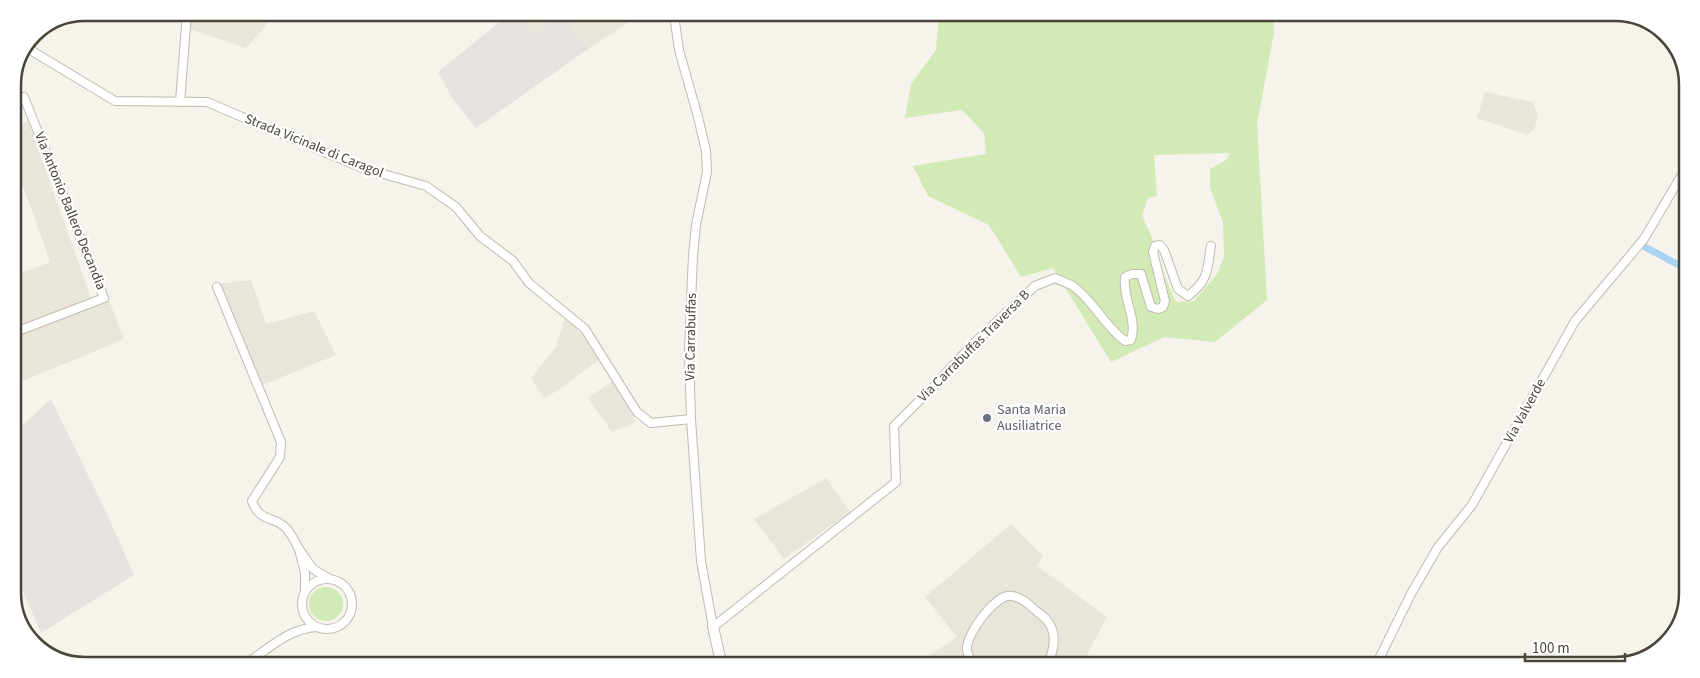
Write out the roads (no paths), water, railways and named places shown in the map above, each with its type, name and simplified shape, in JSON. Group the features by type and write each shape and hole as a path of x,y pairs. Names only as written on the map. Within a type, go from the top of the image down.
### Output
{"street":[{"path":"180,102 186,21"},
{"name":"Via Carrabuffas","path":"675,21 679,50 706,151 707,172 698,209 693,255 689,350 691,419 701,561 720,657"},
{"name":"Strada Vicinale di Caragol","path":"31,51 115,101 207,102 362,168 426,186 456,207 480,236 513,260 529,283 585,329 637,412 651,423 691,419"},
{"name":"Via Antonio Ballero Decandia","path":"21,98 24,97 104,298 21,330"},
{"name":"Via Valverde","path":"1380,657 1412,592 1438,547 1472,505 1574,322 1644,239 1679,178"},
{"name":"Via Carrabuffas Traversa B","path":"713,627 896,482 894,426 971,346 1035,286 1055,278 1071,285 1083,294 1114,333 1125,340 1131,340 1133,324 1124,285 1125,277 1132,274 1141,274 1151,307 1158,309 1163,307 1165,301 1153,252 1155,246 1160,245 1164,250 1178,288 1188,296 1200,287 1207,272 1211,246"},
{"path":"217,287 281,442 280,457 252,501 255,510 260,515 287,528 313,569 330,579"},
{"path":"299,549 305,573 302,607 305,615 317,627 325,629 333,629 348,619 352,599 346,588 336,580 317,581 312,584 304,595"},
{"path":"970,657 967,648 969,639 976,627 988,610 1003,597 1012,596 1031,606 1050,623 1054,637 1052,657"},
{"path":"302,629 305,615"},
{"path":"256,657 290,634 302,629 317,627"}],"waterway":[{"path":"1645,247 1679,265"}],"place":[{"name":"Santa Maria Ausiliatrice","path":"987,418"}]}
